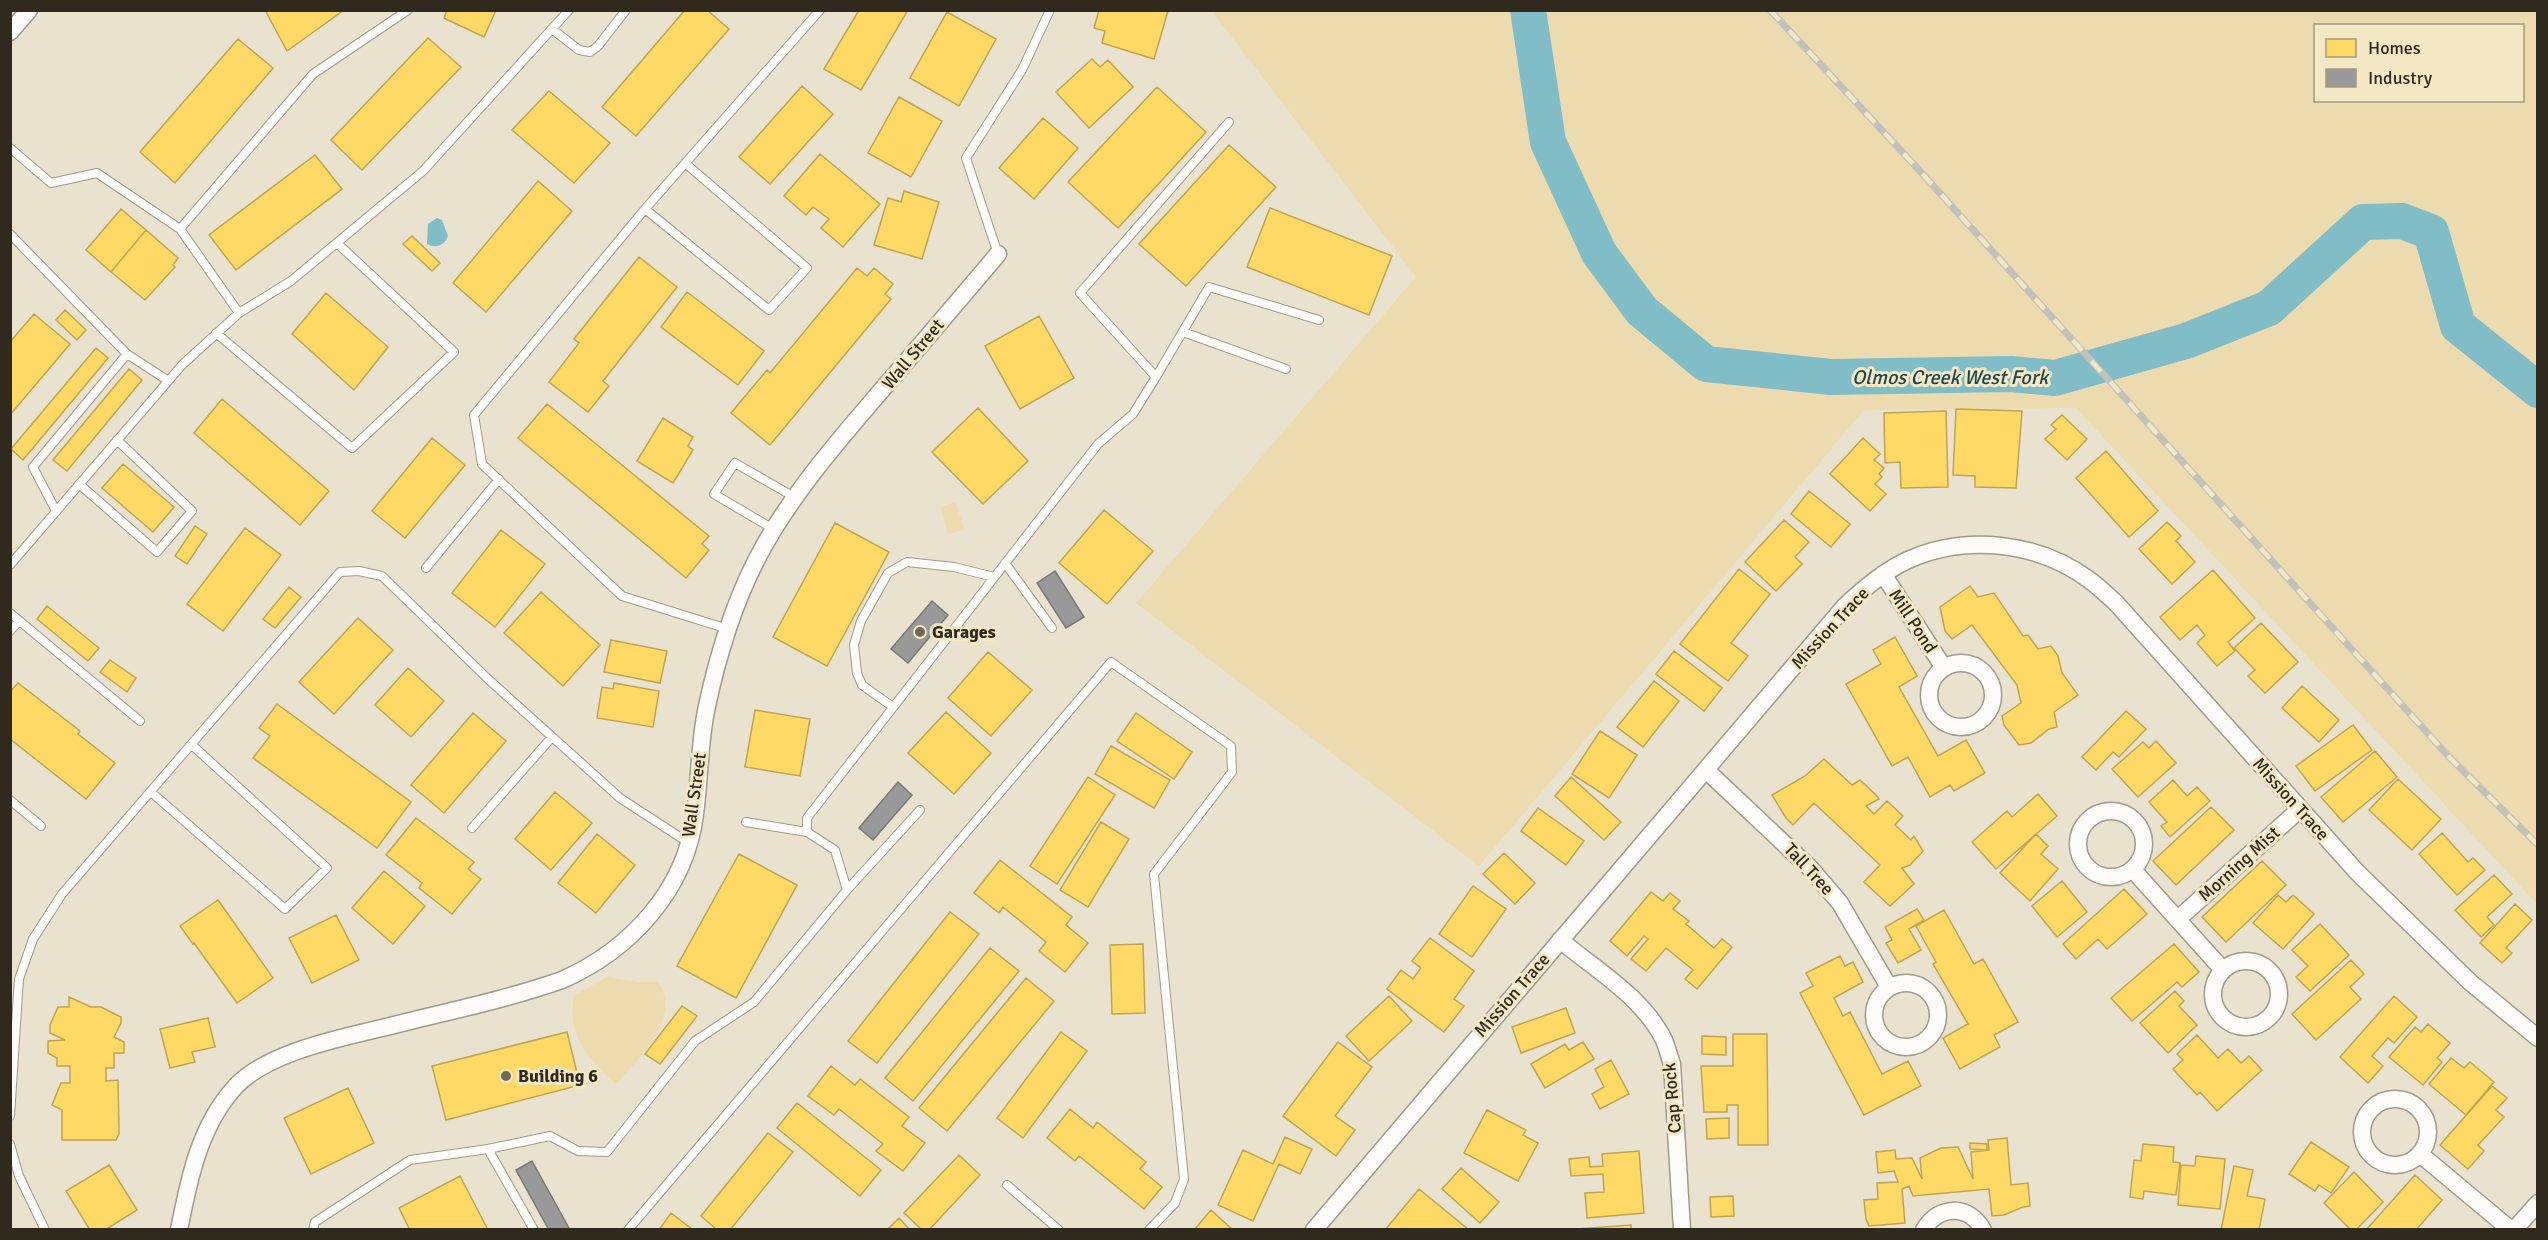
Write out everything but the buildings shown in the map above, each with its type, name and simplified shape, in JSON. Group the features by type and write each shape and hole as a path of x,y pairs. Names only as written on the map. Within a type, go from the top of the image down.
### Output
{"street":[{"path":"12,28 29,10"},
{"name":"Wall Street","path":"179,1230 188,1180 201,1141 214,1115 236,1086 269,1063 319,1043 541,988 583,971 620,947 651,915 675,878 689,843 695,815 706,707 728,629 765,544 814,469 998,254"},
{"name":"Mission Trace","path":"1314,1230 1845,606 1883,574 1908,560 1938,549 1977,544 1997,545 2036,553 2080,574 2116,603 2357,872 2470,982 2538,1038"},
{"name":"Mill Pond","path":"1883,574 1944,668"},
{"name":"Tall Tree","path":"1706,770 1811,869 1839,903 1889,987"},
{"name":"Morning Mist","path":"2178,919 2300,809"},
{"path":"2106,811 2115,811 2123,813 2137,823 2144,838 2145,847 2139,863 2133,870 2108,877 2092,871 2085,865 2081,858 2078,841 2080,832 2090,818 2106,811"},
{"path":"2133,870 2223,970"},
{"name":"Cap Rock","path":"1560,940 1627,994 1650,1017 1664,1039 1672,1064 1682,1230"},
{"path":"2394,1099 2403,1099 2418,1107 2424,1114 2429,1131 2428,1139 2420,1154 2413,1160 2397,1165 2379,1161 2372,1156 2363,1142 2362,1133 2363,1124 2371,1109 2386,1100 2394,1099"},
{"path":"2420,1154 2513,1230 2538,1203"},
{"path":"1924,1230 1934,1216 1950,1210 1959,1210 1974,1217 1983,1230"}],"lane":[{"path":"180,229 313,74 408,10"},
{"path":"10,565 167,380 239,313 291,281 423,171 569,10"},
{"path":"552,29 579,50 590,52 598,46 626,10"},
{"path":"728,629 622,596 482,464 474,415 645,208 820,10"},
{"path":"998,254 966,158 1022,70 1050,10"},
{"path":"1156,377 1080,293 1229,122"},
{"path":"10,148 51,183 97,173 180,229 239,313"},
{"path":"645,208 769,310 807,268 684,163"},
{"path":"10,234 127,354 167,380"},
{"path":"216,333 352,448 454,352 337,243"},
{"path":"807,832 807,818 994,577 1098,444 1133,414 1209,287 1319,320"},
{"path":"1183,332 1286,369"},
{"path":"56,511 33,467 127,354"},
{"path":"80,484 158,552 192,511 117,440"},
{"path":"775,530 714,494 735,463 796,498"},
{"path":"426,568 499,479"},
{"path":"893,707 862,685 857,673 854,645 861,621 888,573 907,562 954,567 994,577"},
{"path":"1005,563 1052,628"},
{"path":"10,1116 19,979 33,939 62,894 340,572 359,571 382,576 488,679 620,798 689,843"},
{"path":"10,613 140,721"},
{"path":"10,631 19,621"},
{"path":"628,1230 1111,662 1231,746 1232,772 1154,874 1184,1179 1175,1203 1149,1230"},
{"path":"472,828 552,737"},
{"path":"151,792 285,909 327,868 192,745"},
{"path":"10,800 41,826"},
{"path":"314,1230 315,1222 410,1160 488,1149 550,1136 578,1151 607,1152 695,1041 754,1002 847,890 920,810"},
{"path":"746,822 807,832 835,850 847,890"},
{"path":"10,1144 19,1176 45,1230"},
{"path":"488,1149 534,1230"},
{"path":"1007,1185 1059,1230"}],"shaded area":[{"path":"1215,11 2537,11 2537,904 2076,408 1864,410 1479,866 1136,603 1416,277 1214,14"},
{"path":"956,502 964,530 948,534 940,507"},
{"path":"607,977 638,982 658,982 664,995 665,1009 655,1037 616,1084 588,1056 577,1035 574,1023 574,996"}],"water":[{"path":"437,218 442,220 448,236 442,244 434,246 427,244 428,224"}],"waterway":[{"name":"Olmos Creek West Fork","path":"1528,10 1548,142 1599,253 1642,311 1706,364 1831,377 2011,374 2055,378 2186,341 2269,308 2363,222 2402,221 2431,232 2458,326 2538,390"}],"railway":[{"path":"1770,10 1919,170 2450,758 2538,845"}],"place":[{"name":"Garages","path":"920,632"},
{"name":"Building 6","path":"506,1076"}]}
